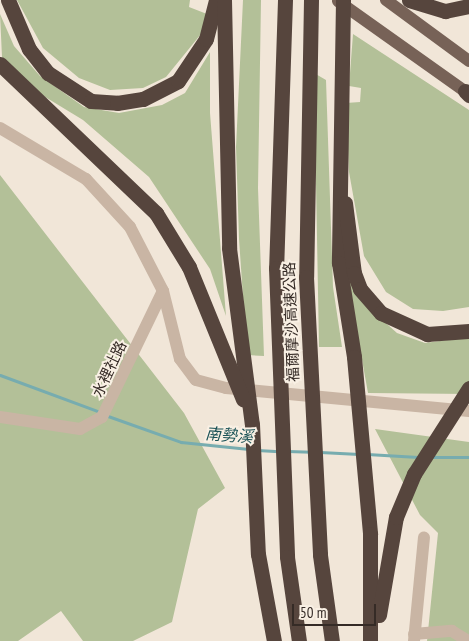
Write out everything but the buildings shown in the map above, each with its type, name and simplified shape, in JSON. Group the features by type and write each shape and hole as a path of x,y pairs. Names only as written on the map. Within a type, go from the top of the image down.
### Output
{"highway":[{"path":"8,0 28,50 48,73 91,100 117,103 143,99 178,81 203,46 216,0"},
{"path":"224,0 229,248 252,424 258,554 274,641"},
{"name":"福爾摩沙高速公路","path":"285,0 284,76 276,268 287,557 299,641"},
{"name":"福爾摩沙高速公路","path":"311,0 307,94 310,376 320,555 332,641"},
{"path":"343,0 338,110 339,263 354,357 370,534 370,641"},
{"path":"409,0 445,11 469,6"},
{"path":"0,64 156,214 189,267 217,329 252,424"},
{"path":"338,171 354,273 370,302 411,330 444,335 469,331"},
{"path":"377,641 383,582 396,517 414,474 469,388"}],"main road":[{"path":"336,0 468,93"},
{"path":"386,0 469,61"}],"street":[{"path":"0,128 64,164 108,200 130,227 163,291 180,359 196,380 226,388 469,411"},
{"name":"水裡社路","path":"0,417 80,429 104,414 163,291"},
{"path":"424,537 414,638 452,631 468,641"}],"green space":[{"path":"17,0 190,0 189,7 207,14 201,34 166,77 143,88 110,90 79,78 43,48"},
{"path":"243,0 261,0 258,188 264,356 247,355 239,239 236,147"},
{"path":"0,14 14,46 40,76 84,107 119,113 162,105 185,93 210,52 210,113 226,316 210,269 149,177 83,120 37,92 2,57"},
{"path":"353,34 469,110 469,307 443,311 413,309 386,292 364,256 349,172 346,103 360,102 361,88 349,86"},
{"path":"314,73 326,80 333,287 342,347 319,347"},
{"path":"0,175 184,413 225,488 198,509 172,622 133,641 83,641 61,611 18,641 0,641"},
{"path":"346,271 369,308 397,333 425,343 469,337 469,394 368,393"},
{"path":"375,429 469,442 469,641 427,641 438,533 420,515"}],"waterway":[{"name":"南勢溪","path":"0,375 100,412"},
{"name":"南勢溪","path":"105,415 181,442 249,449"},
{"name":"南勢溪","path":"257,450 279,451"},
{"name":"南勢溪","path":"287,451 311,452"},
{"name":"南勢溪","path":"320,452 359,454"},
{"name":"南勢溪","path":"367,454 418,457"},
{"name":"南勢溪","path":"430,457 469,457"}]}
